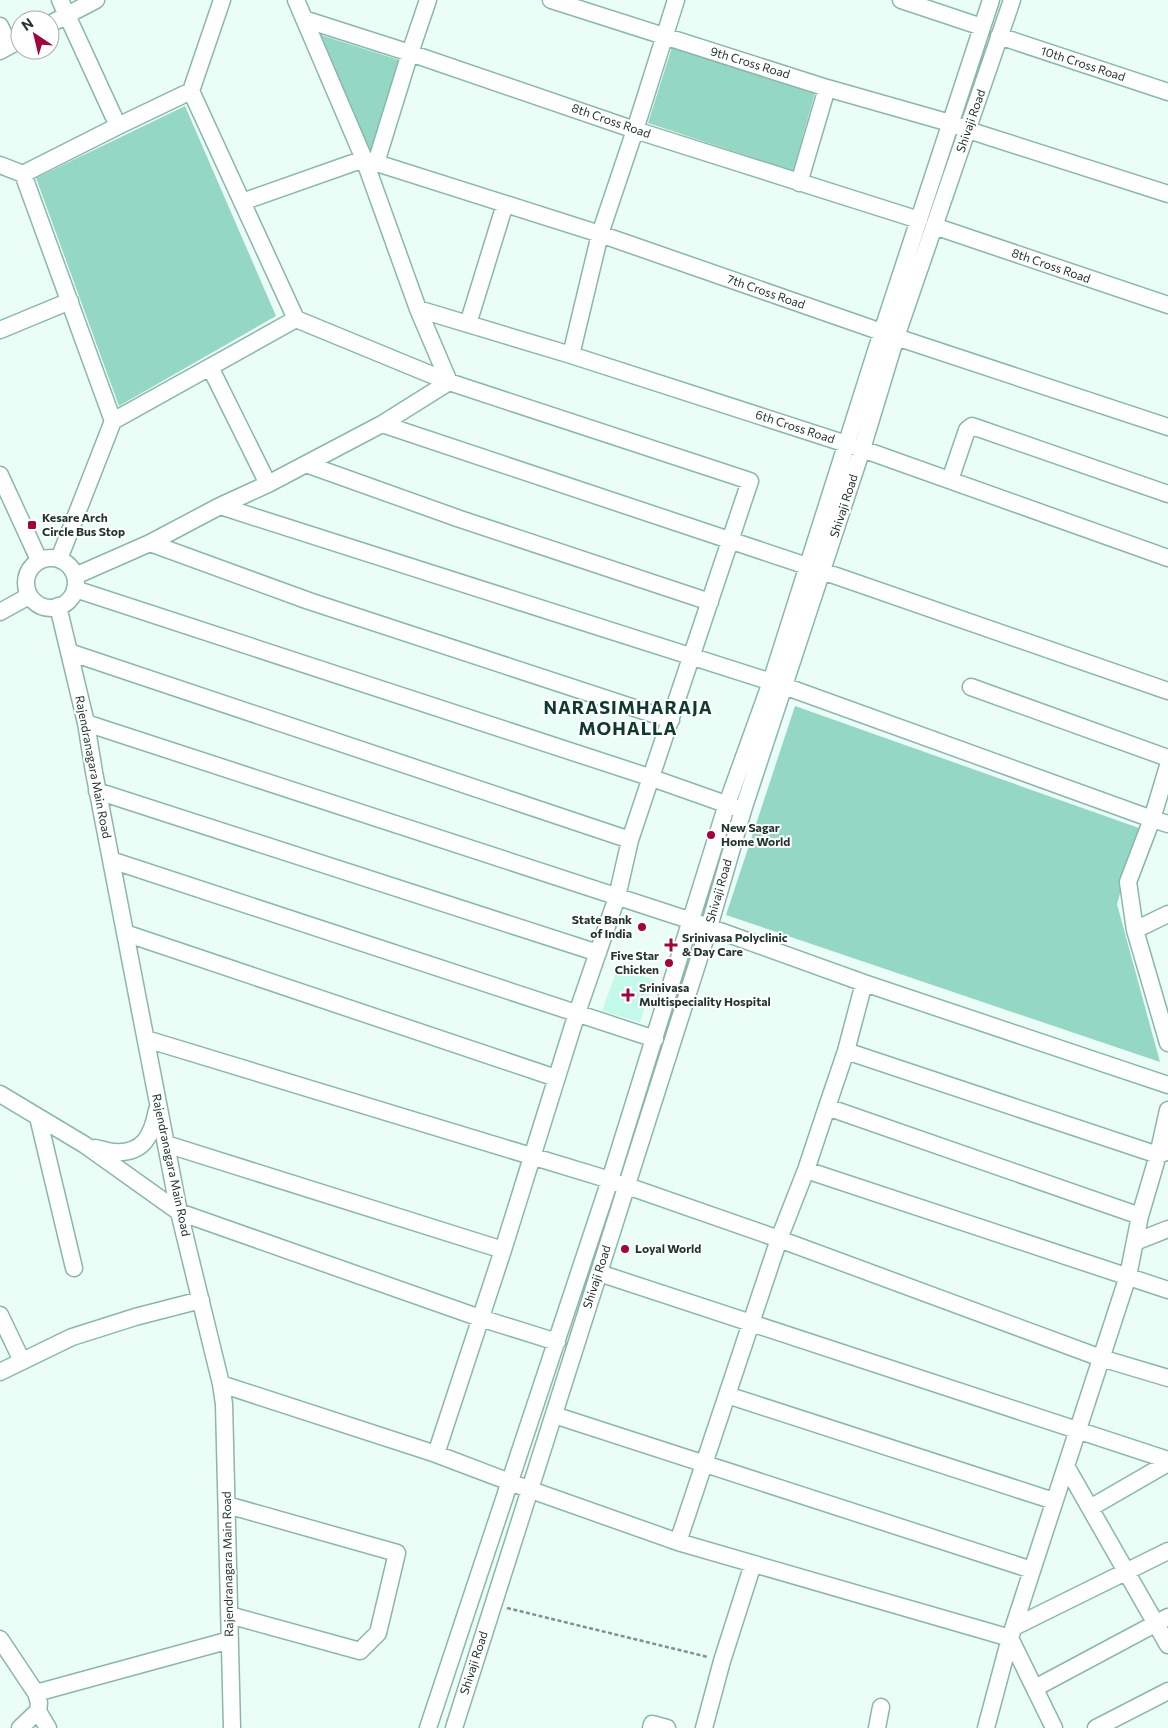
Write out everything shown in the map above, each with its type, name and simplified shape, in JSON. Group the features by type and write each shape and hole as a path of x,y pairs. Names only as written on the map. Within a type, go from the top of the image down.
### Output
{"street":[{"path":"60,0 118,126"},
{"path":"60,19 96,0"},
{"path":"222,0 191,91 296,319 449,382 750,481 630,840 616,897 436,1454"},
{"path":"296,0 370,161 418,309 449,382"},
{"path":"370,161 428,0"},
{"name":"9th Cross Road","path":"551,0 827,88 950,123 968,130"},
{"path":"571,355 600,234 676,0"},
{"path":"901,0 982,27"},
{"path":"815,569 846,444 889,334 919,220 991,0"},
{"name":"Shivaji Road","path":"454,1728 709,927 777,684 815,569 862,449 889,334 934,226 1012,0"},
{"name":"8th Cross Road","path":"304,19 635,130 919,220"},
{"path":"0,26 10,45"},
{"name":"10th Cross Road","path":"999,36 1168,92"},
{"path":"800,183 827,88"},
{"path":"0,165 24,174 191,91"},
{"path":"968,130 1168,194"},
{"path":"242,202 370,161"},
{"name":"7th Cross Road","path":"370,161 600,234 889,334 1168,427"},
{"path":"24,174 113,421"},
{"path":"468,324 505,204"},
{"name":"8th Cross Road","path":"934,226 1168,305"},
{"path":"0,330 70,301"},
{"name":"6th Cross Road","path":"418,309 571,355 862,449 1168,558"},
{"path":"59,559 113,421 296,319"},
{"path":"210,366 268,484"},
{"path":"75,583 220,506 268,484 382,424 449,382"},
{"path":"382,424 730,540 1168,691"},
{"path":"950,480 967,430 972,426 1168,494"},
{"path":"306,464 460,519 710,602"},
{"path":"0,475 39,560"},
{"path":"220,506 777,684 1168,824"},
{"path":"150,543 309,601 671,720"},
{"path":"47,558 59,559 69,566 75,583 72,597 66,603 50,608 34,602 29,596 26,580 32,565 39,560 47,558"},
{"path":"75,583 743,810"},
{"path":"0,612 29,596"},
{"name":"Rajendranagara Main Road","path":"58,606 86,724 97,791 179,1212 221,1384 224,1404 232,1728"},
{"path":"69,652 630,840"},
{"path":"428,1728 610,1180 727,804 777,684"},
{"path":"972,687 1168,758"},
{"path":"86,724 692,921 864,983 1168,1085"},
{"path":"1168,766 1152,819 1128,882 1135,930 1162,995 1168,1043"},
{"path":"97,791 598,952"},
{"path":"111,860 655,1039"},
{"path":"1135,930 1168,914"},
{"path":"125,933 556,1078"},
{"path":"678,1542 779,1239 806,1170 846,1051 864,983"},
{"path":"146,1039 610,1180 779,1239 1101,1358 1168,1378"},
{"path":"846,1051 1163,1153"},
{"path":"3,1101 38,1117 85,1145 179,1212 480,1318 557,1342"},
{"path":"85,1145 114,1152 132,1150 146,1141 153,1128 158,1104"},
{"path":"827,1107 1140,1216"},
{"path":"986,1728 1012,1632 1128,1276 1140,1216 1163,1153 1168,1110"},
{"path":"38,1117 74,1268"},
{"path":"166,1144 503,1250"},
{"path":"806,1170 1168,1290"},
{"path":"1135,1242 1168,1229"},
{"path":"599,1273 1168,1461"},
{"path":"0,1372 72,1337 135,1317 201,1300"},
{"path":"0,1315 22,1361"},
{"path":"221,1384 436,1454 678,1542 753,1564 1012,1632 1168,1552"},
{"path":"727,1395 1054,1501"},
{"path":"554,1415 1032,1570"},
{"path":"1090,1508 1168,1461"},
{"path":"1066,1466 1126,1572 1162,1620 1168,1645"},
{"path":"227,1505 397,1553 378,1633 360,1651 230,1615"},
{"path":"704,1728 722,1661 753,1564"},
{"path":"1035,1688 1162,1620"},
{"path":"1012,1632 1054,1728"},
{"path":"0,1639 36,1693 39,1703 38,1711 48,1728"},
{"path":"36,1693 230,1640"},
{"path":"1096,1728 1168,1691"},
{"path":"876,1728 881,1707"},
{"path":"20,1728 38,1711"},
{"path":"651,1728 652,1724 667,1728"}],"path":[{"path":"493,1604 722,1661"}],"shaded area":[{"path":"318,34 402,61 371,156"},
{"path":"672,47 815,93 793,171 648,123"},
{"path":"185,106 276,316 119,406 36,178"},
{"path":"795,706 1139,828 1117,904 1160,1062 726,915"},
{"name":"Srinivasa Multispeciality Hospital","path":"618,967 654,980 640,1022 602,1011"}],"place":[{"name":"Kesare Arch Circle Bus Stop","path":"32,525"},
{"name":"New Sagar Home World","path":"711,835"},
{"name":"State Bank of India","path":"642,927"},
{"name":"Srinivasa Polyclinic & Day Care","path":"671,945"},
{"name":"Five Star Chicken","path":"669,963"},
{"name":"Srinivasa Multispeciality Hospital","path":"628,995"},
{"name":"Loyal World","path":"625,1249"}],"district":[{"name":"NARASIMHARAJA MOHALLA","path":"628,718"}]}
